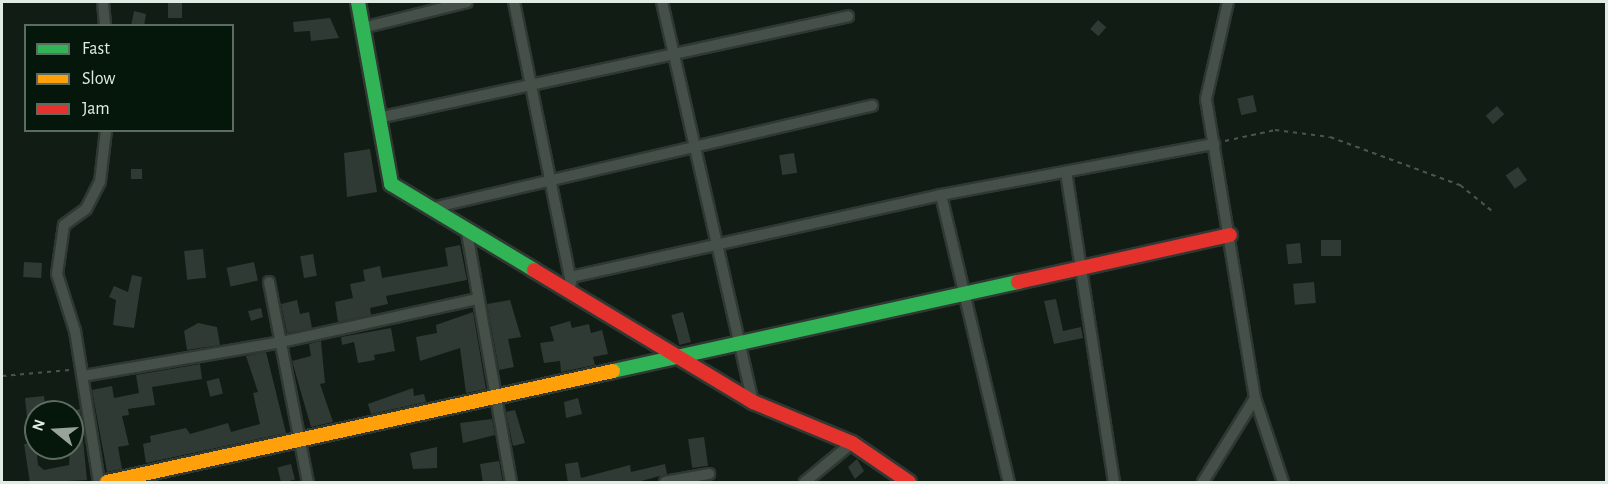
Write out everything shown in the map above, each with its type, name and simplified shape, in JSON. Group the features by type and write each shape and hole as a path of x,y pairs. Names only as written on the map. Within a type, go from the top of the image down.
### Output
{"street":[{"path":"103,2 105,24"},
{"path":"358,2 391,184 466,227 753,402 852,443 909,483"},
{"path":"362,28 468,2"},
{"path":"514,2 571,277 572,292"},
{"path":"662,2 698,148 753,402"},
{"path":"1228,2 1206,99 1255,398 1283,483"},
{"path":"378,118 674,57 848,16"},
{"path":"432,208 872,106"},
{"path":"99,483 83,373 57,274 58,250 64,225 86,209 100,182 106,132"},
{"path":"571,277 941,195 1214,144"},
{"path":"1066,172 1114,483"},
{"path":"941,195 1009,483"},
{"path":"466,227 511,483"},
{"path":"107,483 496,400 964,291 1230,235"},
{"path":"269,282 308,483"},
{"path":"83,373 281,342 477,299"},
{"path":"1203,483 1255,398"},
{"path":"805,483 852,443"},
{"path":"665,483 709,474"}],"path":[{"path":"1214,144 1275,130 1330,137 1460,185 1492,211"},
{"path":"2,376 83,373"}],"building":[{"path":"168,2 182,2 182,18 168,18"},
{"path":"134,11 146,14 144,24 131,24"},
{"path":"330,18 339,38 311,41 310,31 294,32 293,22"},
{"path":"1098,20 1106,27 1098,36 1090,29"},
{"path":"1253,95 1257,112 1241,115 1237,99"},
{"path":"1497,106 1504,114 1493,124 1486,116"},
{"path":"370,149 377,192 347,197 344,153"},
{"path":"794,153 797,173 782,175 779,155"},
{"path":"1518,167 1527,180 1515,189 1506,176"},
{"path":"131,169 142,169 142,179 131,179"},
{"path":"1321,240 1341,240 1341,256 1321,256"},
{"path":"1300,243 1302,263 1288,264 1286,244"},
{"path":"460,245 467,280 386,296 388,304 370,308 371,315 338,322 335,302 353,298 350,284 365,281 363,270 380,266 382,278 448,266 445,248"},
{"path":"203,249 206,278 187,280 184,251"},
{"path":"313,254 317,276 304,278 300,256"},
{"path":"24,262 42,263 41,278 23,277"},
{"path":"254,262 258,281 231,286 227,268"},
{"path":"132,275 142,277 134,328 113,325 116,300 109,297 114,286 128,292"},
{"path":"1314,282 1316,303 1295,305 1293,284"},
{"path":"1056,299 1063,331 1081,327 1083,338 1054,344 1044,301"},
{"path":"297,300 300,314 309,312 312,328 287,333 281,304"},
{"path":"510,300 521,337 508,339 514,367 499,370 487,304"},
{"path":"261,308 263,317 251,321 248,311"},
{"path":"473,312 486,389 466,393 460,348 420,361 416,337 437,333 436,325"},
{"path":"683,312 691,342 679,345 671,315"},
{"path":"570,321 572,328 589,324 591,333 602,330 608,354 593,357 595,365 561,372 560,361 544,363 540,343 554,341 550,327"},
{"path":"198,323 217,327 220,345 187,350 184,331"},
{"path":"391,328 395,351 374,355 375,360 358,363 354,342 342,345 341,337"},
{"path":"321,341 325,383 320,384 333,422 311,427 292,361 311,356 309,344"},
{"path":"266,352 286,433 146,463 143,444 151,442 150,436 186,428 190,434 228,423 231,432 260,424 253,393 258,392 246,356"},
{"path":"200,364 202,379 152,387 155,405 128,409 129,415 122,416 129,445 118,447 122,469 107,472 92,390 112,386 114,398 139,393 136,375"},
{"path":"219,378 223,394 210,397 206,381"},
{"path":"413,388 414,396 424,394 426,402 371,414 368,404"},
{"path":"44,396 44,400 25,400 25,398"},
{"path":"578,398 582,414 566,418 564,402"},
{"path":"515,410 525,443 513,446 506,412"},
{"path":"492,419 495,435 463,443 460,423"},
{"path":"704,437 708,466 692,468 688,439"},
{"path":"437,447 437,468 413,469 410,453"},
{"path":"84,450 87,480 30,483 26,460 38,460 38,465 44,470 69,465 69,460 84,460"},
{"path":"857,459 864,471 855,479 848,467"},
{"path":"499,461 503,483 483,483 480,464"},
{"path":"578,462 581,478 630,465 631,472 665,464 667,474 634,483 568,483 565,464"},
{"path":"291,464 295,480 281,482 277,467"}],"traffic: fast":[{"path":"358,2 391,184 534,270"},
{"path":"613,371 1018,282"}],"traffic: slow":[{"path":"107,482 613,371"}],"traffic: jam":[{"path":"1018,282 1230,235"},
{"path":"534,270 753,402 852,443 909,482"}]}
